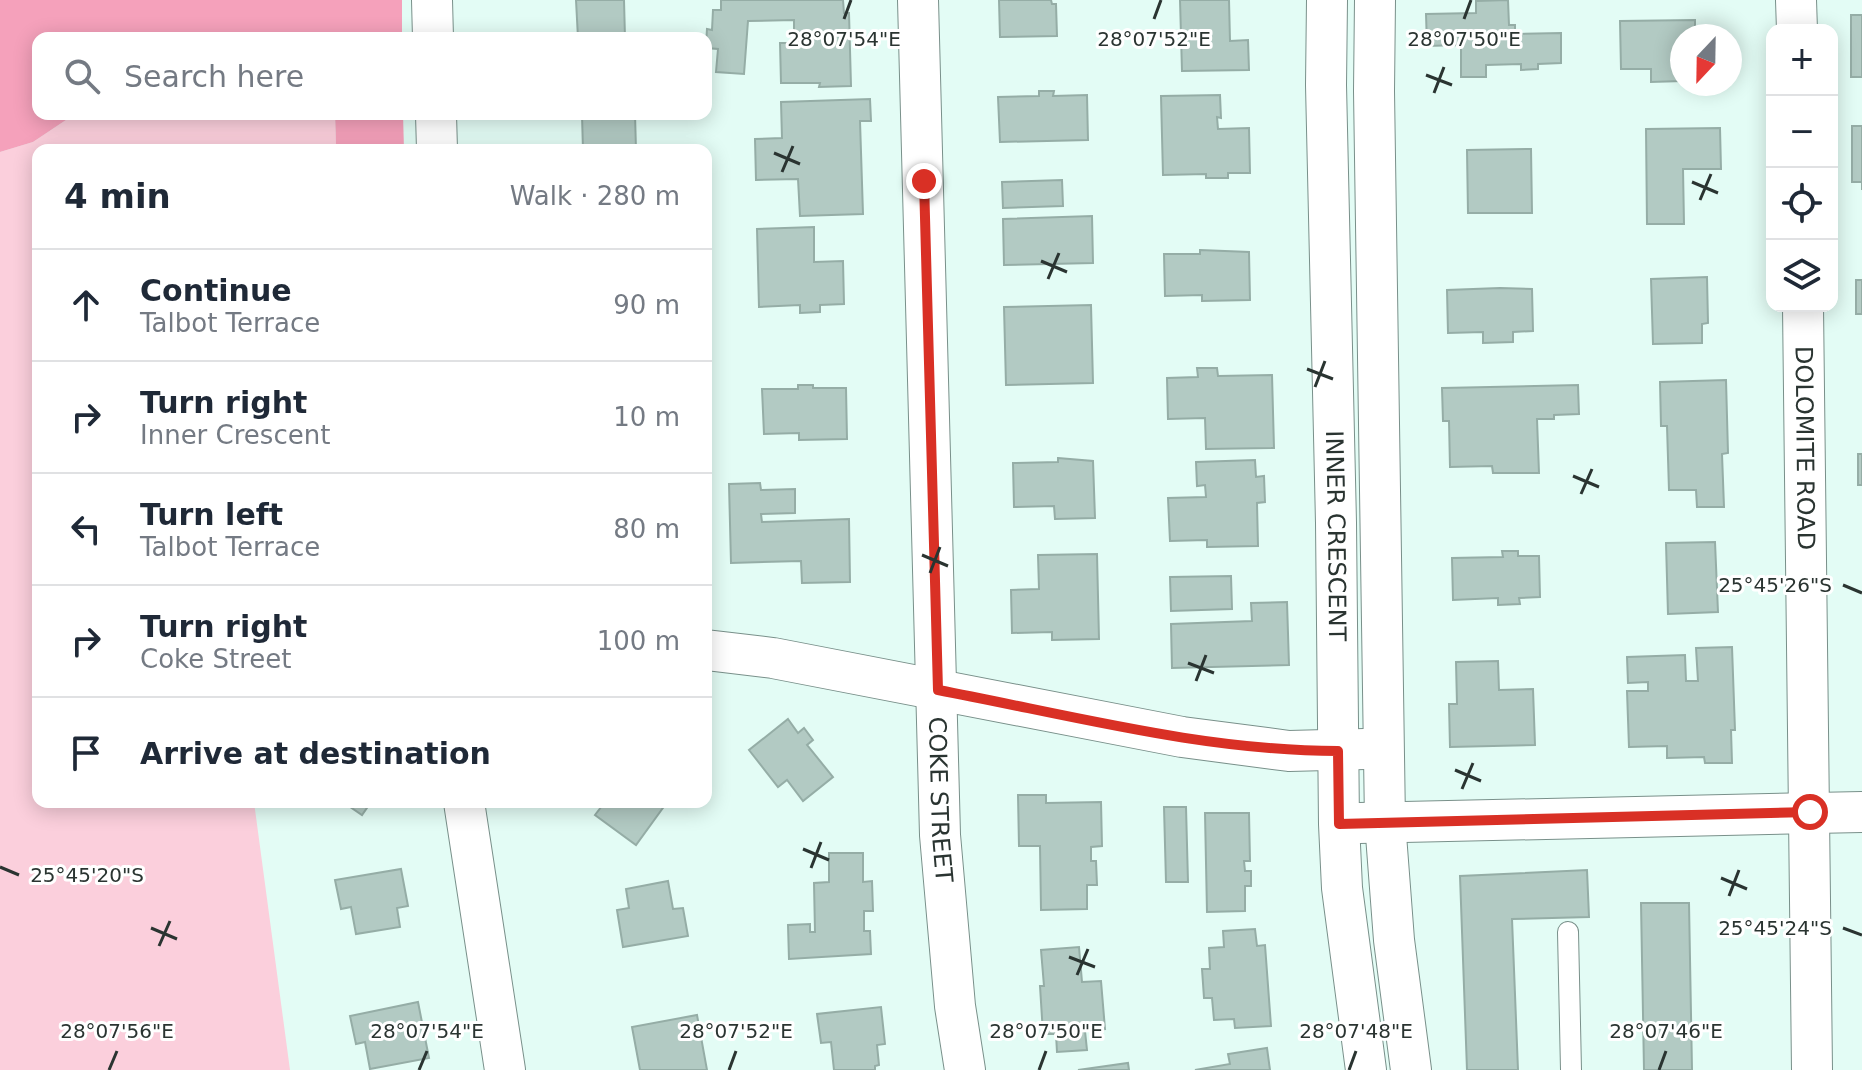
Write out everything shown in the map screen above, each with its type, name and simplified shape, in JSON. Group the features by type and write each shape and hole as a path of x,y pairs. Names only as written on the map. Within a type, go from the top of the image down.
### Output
{"street":[{"path":"432,0 433,32"},
{"name":"COKE STREET","path":"918,0 940,835 955,1006 965,1070"},
{"name":"INNER CRESCENT","path":"1327,0 1339,824 1342,888 1366,1070"},
{"name":"INNER CRESCENT","path":"1375,0 1385,822 1394,940 1411,1070"},
{"path":"1796,0 1797,24"},
{"path":"436,120 437,144"},
{"name":"DOLOMITE ROAD","path":"1803,312 1812,1070"},
{"path":"712,651 773,658 1182,737 1289,751 1385,748"},
{"path":"465,808 505,1070"},
{"path":"1339,824 1862,812"}],"lane":[{"path":"1568,932 1571,1070"}],"shaded area":[{"path":"0,0 402,0 402,32 32,32 32,120 66,120 33,142 0,152"},
{"path":"66,120 335,120 337,144 32,144 32,808 255,808 290,1070 0,1070 0,152 33,142"},
{"path":"335,120 403,120 404,144 336,144"}],"building":[{"path":"576,0 624,0 625,32 578,32"},
{"path":"721,0 843,0 844,13 849,13 851,86 781,83 780,43 794,43 794,20 748,21 744,74 716,72 718,49 712,48 712,32 707,32 707,29 712,30 713,10 721,10"},
{"path":"999,0 1051,0 1052,4 1056,4 1057,36 1000,37"},
{"path":"1180,0 1229,0 1230,41 1248,40 1249,70 1182,71"},
{"path":"1508,0 1509,25 1515,25 1515,34 1561,33 1561,63 1538,64 1538,69 1521,70 1521,64 1486,65 1486,77 1461,77 1461,45 1427,46 1426,14 1476,13 1476,1"},
{"path":"1851,15 1862,15 1862,77 1851,77"},
{"path":"1695,20 1695,24 1670,24 1670,81 1651,82 1651,69 1621,69 1620,21"},
{"path":"1039,91 1054,91 1053,96 1087,95 1088,140 1000,142 998,97 1039,96"},
{"path":"1220,95 1218,129 1249,128 1250,173 1228,173 1228,178 1206,178 1206,174 1163,175 1161,96"},
{"path":"870,99 871,121 860,121 863,214 800,216 798,179 756,180 755,139 782,138 781,102"},
{"path":"582,120 635,120 636,144 583,144"},
{"path":"1852,126 1862,126 1862,182 1852,182"},
{"path":"1720,128 1721,169 1683,169 1684,224 1647,224 1646,129"},
{"path":"1531,149 1532,213 1468,213 1467,150"},
{"path":"1062,180 1063,206 1003,208 1002,182"},
{"path":"1092,216 1093,263 1004,265 1003,219"},
{"path":"814,227 814,262 843,261 844,304 820,305 820,312 800,313 800,305 759,307 757,229"},
{"path":"1200,250 1249,252 1250,300 1202,301 1202,295 1165,296 1164,254 1200,254"},
{"path":"1707,277 1708,323 1702,324 1702,343 1653,344 1651,279"},
{"path":"1856,280 1862,280 1862,314 1856,314"},
{"path":"1532,289 1533,331 1513,332 1513,342 1483,343 1483,332 1448,333 1447,290"},
{"path":"1091,305 1093,383 1006,385 1004,307"},
{"path":"1197,368 1217,368 1218,376 1272,375 1274,448 1206,449 1205,418 1168,419 1167,378 1198,377"},
{"path":"1726,380 1728,453 1722,454 1724,507 1697,507 1696,490 1669,490 1667,426 1661,426 1660,382"},
{"path":"798,385 846,388 847,439 799,440 799,433 764,434 762,389 798,389"},
{"path":"1578,385 1579,414 1537,419 1539,473 1493,473 1492,466 1450,467 1449,421 1443,421 1442,388"},
{"path":"1858,454 1862,454 1862,485 1858,485"},
{"path":"1058,458 1093,461 1095,518 1055,519 1054,506 1014,507 1013,463 1058,462"},
{"path":"1255,460 1256,477 1264,476 1265,502 1257,503 1258,546 1207,547 1207,540 1170,541 1168,498 1206,497 1205,485 1197,486 1196,462"},
{"path":"760,483 761,490 795,489 795,513 761,514 762,522 849,519 850,582 802,583 801,561 731,563 729,484"},
{"path":"1715,542 1718,612 1668,614 1666,543"},
{"path":"1502,551 1518,551 1518,556 1539,556 1540,597 1519,598 1520,604 1498,605 1498,598 1453,600 1452,558 1503,557"},
{"path":"1097,554 1099,639 1052,640 1052,632 1012,633 1011,590 1039,589 1038,555"},
{"path":"1231,576 1232,609 1171,611 1170,577"},
{"path":"1287,602 1289,665 1172,668 1171,624 1252,621 1251,603"},
{"path":"1732,647 1735,730 1731,730 1732,763 1705,763 1704,757 1667,758 1667,746 1629,747 1627,691 1648,691 1648,682 1628,683 1627,657 1685,655 1686,681 1698,681 1696,648"},
{"path":"1498,661 1499,690 1533,689 1535,745 1450,747 1449,704 1457,704 1456,662"},
{"path":"788,719 798,733 804,728 813,740 807,745 833,777 803,801 787,780 778,787 749,750"},
{"path":"1018,795 1046,795 1046,803 1101,802 1102,846 1091,847 1091,861 1096,861 1097,885 1087,885 1087,909 1041,910 1040,846 1019,846"},
{"path":"1164,807 1186,807 1188,882 1166,882"},
{"path":"352,808 367,808 362,815"},
{"path":"600,808 663,808 636,845 595,815"},
{"path":"1205,813 1249,813 1250,861 1244,861 1245,871 1251,871 1251,886 1245,886 1245,911 1207,912"},
{"path":"829,853 863,853 863,882 872,881 873,911 864,911 864,931 870,931 871,954 789,959 788,925 810,924 810,932 815,932 814,883 829,882"},
{"path":"401,869 408,906 397,908 400,927 356,934 351,907 341,909 335,880"},
{"path":"1587,870 1589,917 1512,919 1518,1070 1467,1070 1460,876"},
{"path":"668,881 673,909 683,908 688,936 623,947 617,910 629,908 626,889"},
{"path":"1641,903 1689,903 1692,1070 1644,1070"},
{"path":"1255,929 1257,946 1265,945 1271,1026 1235,1028 1234,1019 1214,1020 1212,998 1204,998 1202,969 1210,969 1209,948 1224,947 1223,931"},
{"path":"1079,947 1082,982 1101,981 1105,1029 1085,1031 1087,1050 1057,1052 1056,1034 1043,1034 1041,950"},
{"path":"418,1002 429,1058 370,1069 365,1042 356,1044 350,1016"},
{"path":"881,1007 885,1044 877,1045 879,1065 875,1066 875,1070 834,1070 831,1042 821,1043 817,1014"},
{"path":"697,1015 707,1070 640,1070 632,1027"},
{"path":"1267,1048 1270,1070 1195,1070 1230,1064 1228,1054"},
{"path":"1128,1063 1129,1070 1078,1070"}],"route":[{"path":"924,181 938,690 1182,737 1289,751 1338,751 1339,824 1810,812"}]}
